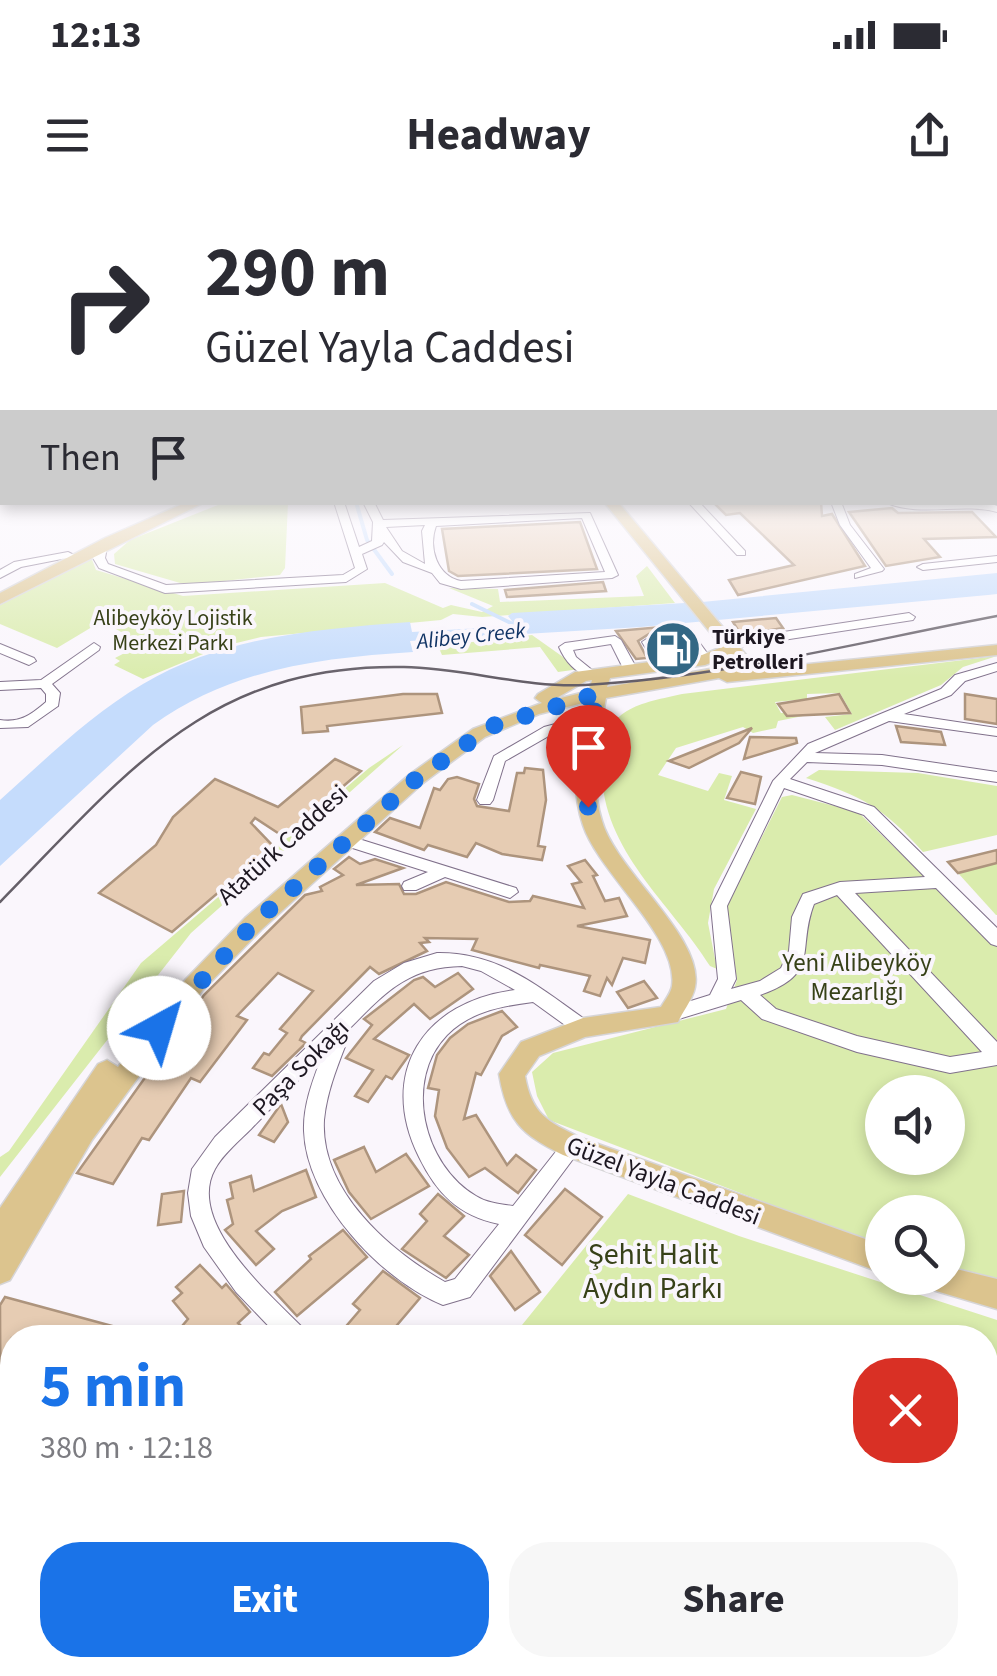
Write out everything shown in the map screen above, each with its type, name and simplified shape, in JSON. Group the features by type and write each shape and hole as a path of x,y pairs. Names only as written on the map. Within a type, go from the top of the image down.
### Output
{"main road":[{"path":"0,590 97,541"},
{"path":"0,598 111,541"},
{"path":"640,541 689,600 722,659"},
{"name":"Atatürk Caddesi","path":"594,695 626,670 663,665 722,659 780,670 997,650"},
{"name":"Atatürk Caddesi","path":"0,1270 83,1132 159,1028 253,924 416,779 479,733 534,710 649,686 722,659 780,670"},
{"name":"Atatürk Caddesi","path":"0,1233 122,1050 220,937 428,756 477,724 560,692 571,681 594,695"},
{"path":"594,695 582,756 582,785 593,829 613,867 680,954 685,985 669,1015"},
{"name":"Güzel Yayla Caddesi","path":"669,1015 583,1028 530,1049 512,1074 517,1107 532,1127 572,1147 865,1253"},
{"path":"965,1286 997,1294"}],"street":[{"path":"362,541 367,549"},
{"path":"104,544 98,558 103,566 165,589 346,578 362,569 370,541"},
{"path":"386,541 404,560 434,570"},
{"path":"429,541 434,570 444,582 462,585 612,576 597,541"},
{"path":"729,541 741,554"},
{"path":"857,541 878,568 859,576"},
{"path":"0,575 18,564 68,555"},
{"path":"923,567 997,559"},
{"path":"684,630 722,659 910,617"},
{"path":"485,800 499,759 549,730 594,695 565,647 616,640 626,670"},
{"path":"648,642 663,665"},
{"path":"0,680 44,684 94,647"},
{"path":"0,648 29,661"},
{"path":"716,1000 727,980 718,906 780,782 813,746 946,692 960,678 997,667"},
{"path":"0,724 17,728 35,720 53,703 52,693 44,684"},
{"path":"885,716 997,732"},
{"path":"802,757 882,760 997,776"},
{"path":"780,782 869,811 997,939"},
{"path":"346,840 440,873 510,892"},
{"path":"410,886 440,873"},
{"path":"669,1015 771,984 788,972 798,958 800,913 808,898 840,888 938,882"},
{"path":"840,888 997,1056"},
{"name":"Paşa Sokağı","path":"284,1325 227,1267 201,1212 203,1170 222,1144 380,986 405,968 454,955 502,974 583,1028"},
{"path":"743,991 770,1014 857,1044 950,1065 997,1056"},
{"path":"516,1216 470,1208 445,1184 418,1143 408,1106 412,1073 431,1038 477,1006 507,996 534,995"},
{"path":"346,1022 330,1062 314,1136 327,1176 371,1244 405,1274 443,1294 462,1289 572,1147"}],"green space":[{"path":"129,541 286,541 285,568 280,575 187,585 115,564 114,554"},
{"name":"Alibeyköy Lojistik Merkezi Parkı","path":"91,557 96,570 183,596 385,583 443,608 451,605 482,612 493,606 449,588 498,589 500,602 644,596 636,576 647,566 675,603 482,617 453,614 441,620 261,637 220,647 143,679 114,665 120,661 115,658 142,644 102,621 57,648 0,624 0,605"},
{"path":"532,635 580,669 558,672 540,647 442,655 438,646"},
{"path":"997,656 963,667 941,685 835,730 825,717 852,714 840,693 807,694 807,699 775,702 781,713 804,711 808,715 778,721 776,728 753,733 743,727 676,748 658,775 708,791 719,773 732,776 724,800 756,809 714,889 708,923 717,969 710,966 640,873 612,824 604,796 602,767 608,733 615,722 635,707 682,694"},
{"path":"403,745 191,933 0,1177 0,1157 9,1151 141,963 369,768"},
{"path":"819,770 918,773 997,786 997,835 923,852 871,805 806,778"},
{"name":"Yeni Alibeyköy Mezarlığı","path":"792,795 858,812 997,947 997,1285 981,1285 965,1279 965,1195 865,1195 865,1241 549,1120 537,1096 532,1072 553,1053 726,1009 737,980 726,908 782,797"},
{"path":"997,863 997,915 996,915 958,873"},
{"name":"Şehit Halit Aydın Parkı","path":"628,1194 865,1277 865,1295 920,1295 997,1320 997,1325 522,1325"}],"water":[{"name":"Alibey Creek","path":"997,573 997,594 641,627 410,641 413,652 310,663 245,679 183,706 153,725 0,866 0,800 69,738 124,696 174,668 239,645 341,628 410,622 412,632 516,626 508,616 512,613 702,602"}],"building":[{"path":"444,541 587,541 597,569 458,576 449,571"},
{"path":"769,541 849,541 865,566 738,595 729,580 794,565"},
{"path":"869,541 926,541 940,557 886,566"},
{"path":"603,582 606,591 507,597 505,590"},
{"path":"776,618 783,628 741,635 733,622"},
{"path":"673,626 689,653 668,656 656,637 649,634 638,641 647,658 636,659 616,631"},
{"path":"403,694 437,694 442,713 327,726 328,731 303,733 301,707"},
{"path":"839,694 850,713 787,716 778,704"},
{"path":"965,694 997,699 997,724 965,719"},
{"path":"896,726 941,732 945,745 901,742"},
{"path":"752,728 739,743 689,768 669,761"},
{"path":"750,737 796,738 797,743 744,759"},
{"path":"335,759 361,771 284,837 255,818 251,823 273,846 172,932 99,893 156,845 173,817 215,779 278,807"},
{"path":"525,768 543,770 546,800 538,846 545,847 542,860 502,854 476,843 467,857 428,845 424,850 375,832 390,818 420,828 434,788 440,790 448,779 457,777 479,784 474,799 477,806 509,811 517,773 524,773"},
{"path":"741,772 761,777 755,804 727,798"},
{"path":"997,850 997,863 958,873 948,862"},
{"path":"349,857 360,864 375,859 403,868 356,885 399,884 404,894 416,894 446,882 509,902 530,901 533,896 584,908 572,884 581,882 568,866 585,860 597,875 593,876 605,901 619,898 627,916 577,926 650,940 645,963 623,958 612,985 607,978 600,996 584,991 590,976 540,965 539,968 472,950 477,939 425,938 429,942 420,943 427,951 379,974 370,967 302,1036 300,1040 306,1043 272,1076 253,1068 287,1033 280,1029 313,991 278,973 237,1016 247,1020 200,1082 191,1078 149,1140 142,1138 113,1184 77,1173 204,995 305,895 322,891 320,887 343,875 334,869"},
{"path":"458,973 473,989 430,1019 414,1004 374,1039 409,1055 392,1079 386,1076 368,1102 355,1096 373,1070 346,1058 372,1025 364,1019 414,980 423,977 435,987"},
{"path":"644,981 657,998 628,1008 617,992"},
{"path":"502,1011 517,1027 502,1036 481,1075 476,1073 464,1119 476,1115 507,1165 516,1155 536,1170 518,1193 485,1168 469,1177 447,1148 435,1116 439,1090 428,1088 437,1055 450,1038 468,1024"},
{"path":"281,1104 288,1122 274,1142 259,1135"},
{"path":"364,1147 376,1172 406,1154 429,1186 371,1219 349,1192 334,1160"},
{"path":"306,1170 316,1197 282,1211 256,1231 274,1249 256,1265 225,1230 233,1224 227,1200 233,1198 230,1183 251,1176 254,1191"},
{"path":"565,1189 602,1217 562,1265 525,1235"},
{"path":"184,1191 181,1222 158,1225 162,1194"},
{"path":"438,1194 464,1216 444,1236 469,1255 446,1278 402,1249 427,1221 420,1214"},
{"path":"343,1230 367,1257 297,1316 275,1292 311,1259 309,1256"},
{"path":"511,1251 540,1292 515,1310 490,1276"},
{"path":"200,1265 222,1288 226,1284 250,1312 240,1325 183,1325 188,1319 173,1301 182,1293 176,1287"},
{"path":"383,1271 420,1298 397,1325 347,1325 360,1310 353,1304"},
{"path":"5,1297 108,1325 0,1325 0,1305"}],"waterway":[{"path":"368,541 392,574"},
{"name":"Alibey Creek","path":"472,604 521,628"}],"tram line":[{"path":"0,902 88,811 175,735 223,706 276,684 335,671 404,667 562,685 637,681 792,657 997,616"}],"place":[{"name":"Türkiye Petrolleri","path":"673,649"}],"route":[{"path":"159,1028 253,924 416,779 492,726 534,710 600,693 582,756 582,785 588,807"}]}
